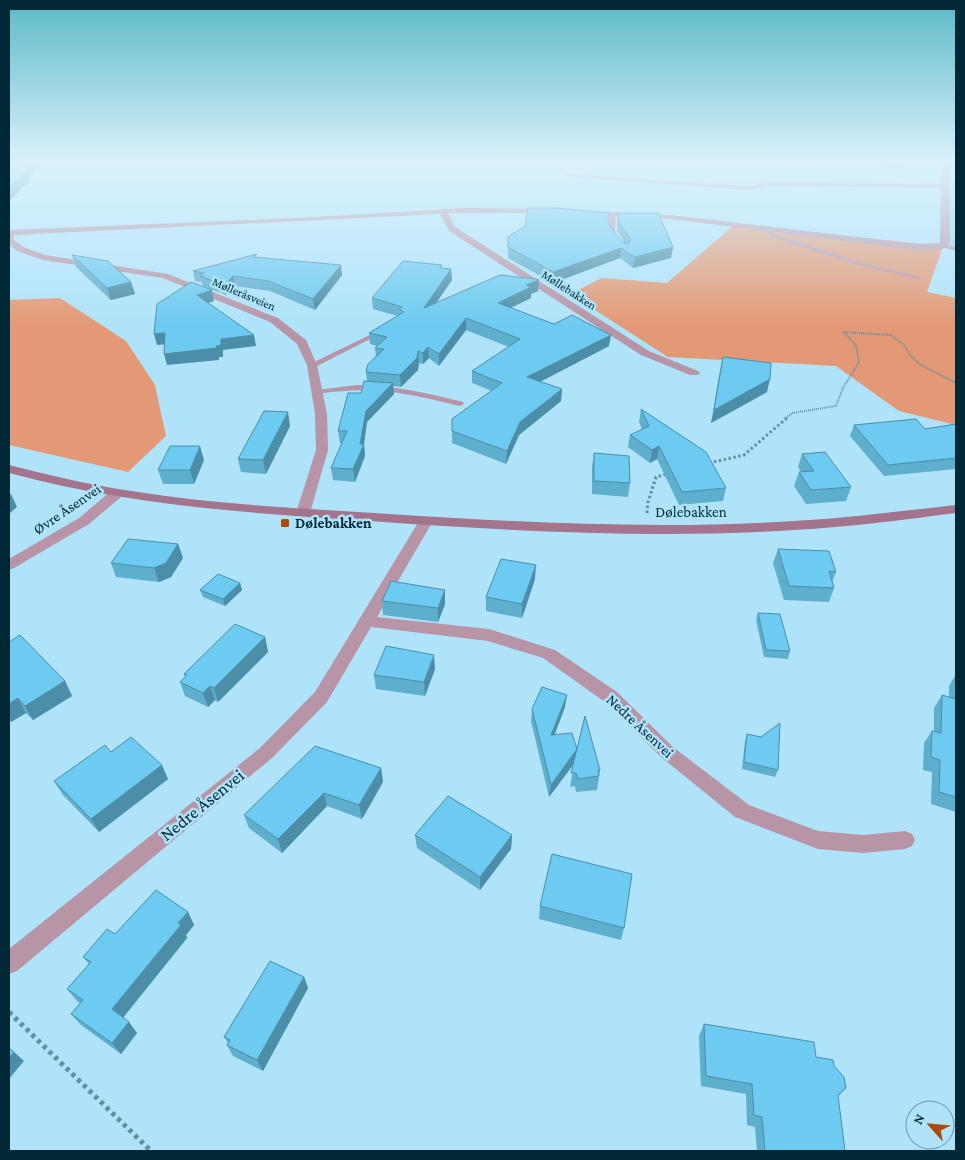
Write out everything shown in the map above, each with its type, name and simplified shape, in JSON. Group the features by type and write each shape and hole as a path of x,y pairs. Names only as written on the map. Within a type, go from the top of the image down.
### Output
{"main road":[{"name":"Dølebakken","path":"9,469 53,481 116,494 196,504 303,513 531,526 646,528 798,526 956,509"}],"street":[{"path":"9,233 363,216"},
{"name":"Møllebakken","path":"445,216 452,229 612,333 645,353 694,373"},
{"path":"654,216 917,247 943,246 946,242 946,216"},
{"name":"Mølleråsveien","path":"9,233 10,241 20,249 43,257 165,276 274,320 302,342 312,365 321,414 322,450 303,513"},
{"name":"Øvre Åsenvei","path":"9,565 84,521 116,494"},
{"name":"Nedre Åsenvei","path":"9,961 266,753 321,697 426,521"},
{"name":"Nedre Åsenvei","path":"366,621 489,635 548,654 611,697 667,752 742,811 818,840 863,844 906,840"}],"lane":[{"path":"613,216 612,232 620,246"},
{"path":"765,229 773,236 841,258 879,269 918,277"},
{"path":"943,246 956,249"},
{"path":"312,365 391,327"},
{"path":"317,392 338,388 377,385 398,388 460,404"}],"path":[{"path":"706,464 744,455 792,413 836,406 843,388 859,362 856,345 843,332 891,335 905,346 910,355 919,364 956,383"},
{"path":"646,528 648,502 656,477 673,472"},
{"path":"9,1012 151,1151"}],"shaded area":[{"path":"944,216 956,216 956,248 943,246"},
{"path":"734,225 943,246 927,292 956,298 956,425 899,411 836,366 668,357 570,294 602,278 667,283"},
{"path":"60,298 126,341 155,385 166,436 128,472 9,445 9,300"}],"building":[{"path":"527,216 609,216 608,223 623,243 628,244 631,240 618,221 618,216 659,216 673,247 635,257 621,248 553,272 508,247 508,237 525,226"},
{"path":"257,254 253,257 341,265 313,299 268,281 233,276 224,285 200,276 204,273 193,271"},
{"path":"72,255 108,261 131,282 107,288"},
{"path":"403,261 442,265 440,268 451,269 424,308 500,275 536,279 539,280 526,285 531,287 498,303 554,324 572,315 611,335 527,377 562,389 520,422 507,451 452,431 452,419 502,383 472,371 520,339 466,318 439,354 428,347 423,353 418,351 417,358 400,375 366,372 368,364 384,349 375,348 387,337 369,333 404,312 399,309 402,307 372,298"},
{"path":"191,282 212,290 197,295 254,335 221,339 221,345 216,346 217,348 164,354 165,333 154,334 157,304"},
{"path":"723,357 771,363 770,379 714,410"},
{"path":"364,381 393,383 366,411 360,444 364,444 353,469 331,468 347,431 338,431 348,393 361,393"},
{"path":"641,409 706,452 726,488 682,492 659,446 652,450 630,435 649,426"},
{"path":"264,411 288,412 263,460 238,459"},
{"path":"916,419 925,429 956,424 956,458 888,465 854,425"},
{"path":"170,446 200,446 190,470 158,470"},
{"path":"825,452 851,487 811,490 799,472 814,471 802,454"},
{"path":"594,453 629,456 630,483 594,481"},
{"path":"128,539 178,544 166,563 154,568 111,563"},
{"path":"778,549 829,551 836,572 829,571 834,588 789,586"},
{"path":"501,559 536,565 522,604 486,597"},
{"path":"218,574 240,583 223,599 200,590"},
{"path":"391,581 445,590 438,608 382,601"},
{"path":"758,613 780,614 790,651 766,650"},
{"path":"235,624 265,637 214,688 210,686 203,693 180,682 187,675 184,674"},
{"path":"20,635 65,681 25,706 18,698 9,704 9,642"},
{"path":"386,646 434,655 424,682 374,675"},
{"path":"542,687 567,695 551,735 572,733 577,749 551,785 532,709"},
{"path":"942,695 956,699 956,797 939,792 940,760 931,757 932,731 941,733"},
{"path":"585,716 600,770 598,770 599,776 578,779 576,773 571,773"},
{"path":"780,723 778,770 744,762 747,734 761,737"},
{"path":"131,737 162,765 91,819 54,781 105,745 111,752"},
{"path":"315,746 381,768 359,805 324,793 278,839 244,815"},
{"path":"448,796 512,835 480,877 415,835"},
{"path":"552,854 632,874 624,928 540,906"},
{"path":"156,890 188,912 178,923 181,925 112,1009 129,1022 112,1043 71,1014 83,1000 67,989 91,962 83,957 107,929 115,934"},
{"path":"270,961 304,977 257,1060 227,1045 230,1040 224,1037"},
{"path":"704,1024 814,1042 816,1057 833,1060 834,1066 844,1077 846,1088 838,1095 845,1151 765,1151 762,1117 754,1115 752,1084 706,1076"},
{"path":"9,1048 14,1052 9,1058"}],"place":[{"name":"Dølebakken","path":"285,523"}]}
